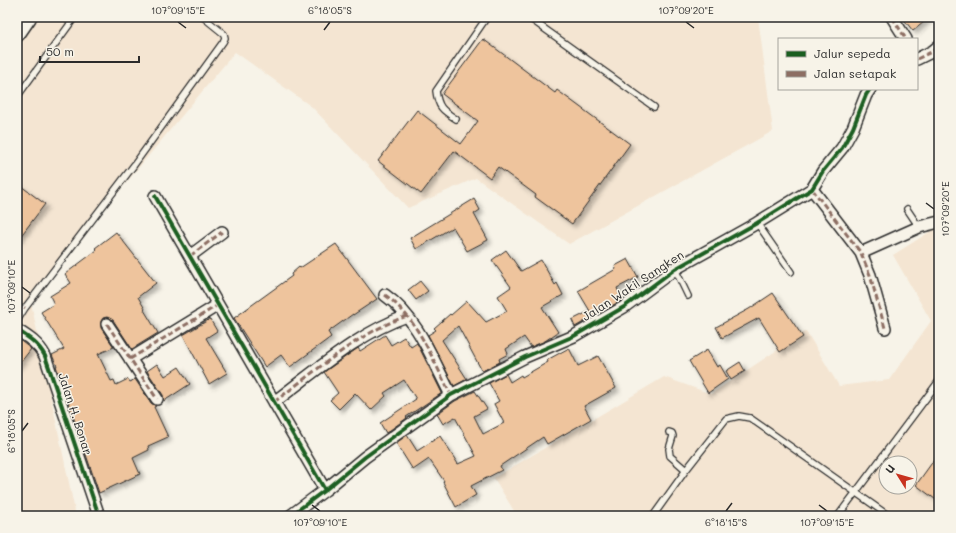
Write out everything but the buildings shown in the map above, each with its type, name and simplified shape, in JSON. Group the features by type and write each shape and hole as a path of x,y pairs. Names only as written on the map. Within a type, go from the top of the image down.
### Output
{"main road":[{"path":"17,32 28,17"}],"street":[{"path":"892,17 905,38"},
{"path":"918,58 933,51 939,46"},
{"name":"Jalan Wakil Sangken","path":"290,516 325,490 365,457 451,396 525,357 574,336 624,307 675,269 757,223 812,189 823,171 842,148 869,90"},
{"path":"812,189 861,253 870,275 884,328"},
{"path":"155,196 325,490"},
{"path":"861,253 919,227 939,222"},
{"path":"190,256 222,232"},
{"path":"385,295 401,307 420,335 451,396"},
{"path":"130,359 218,305"},
{"path":"274,402 338,354 376,330 407,316"},
{"path":"107,324 157,399"},
{"name":"Jalan H. Bonar","path":"17,330 35,342 45,356 99,516"}],"lane":[{"path":"17,98 75,17"},
{"path":"17,321 30,301 134,165 223,42 225,38 224,34 203,17"},
{"path":"456,119 442,110 437,101 436,91 487,17"},
{"path":"528,17 654,108"},
{"path":"907,209 919,227"},
{"path":"757,223 791,272"},
{"path":"675,269 688,296"},
{"path":"838,516 855,491 939,381"},
{"path":"653,516 686,470 726,419 739,416 750,418 889,516"},
{"path":"669,432 672,433 673,436 669,448 670,456 686,470"}],"shaded area":[{"path":"17,17 758,17 773,131 569,244 476,178 408,208 312,107 235,52 30,298 76,516 17,516"},
{"path":"939,226 939,516 517,516 494,478 664,377 711,394 806,331 839,386 889,380 931,321 893,255"}],"marked path":[{"path":"892,17 905,38"},
{"path":"918,58 933,51 939,46"},
{"path":"812,189 861,253 870,275 885,328"},
{"path":"190,256 222,232"},
{"path":"385,295 397,305 416,328 431,354 451,395"},
{"path":"17,302 25,308"},
{"path":"130,359 218,305"},
{"path":"274,402 338,354 371,332 407,316"},
{"path":"107,324 157,399"}],"cycle path":[{"path":"290,516 325,490 365,457 451,395 525,357 574,336 624,307 675,269 757,223 812,189 823,171 842,148 853,128 869,90"},
{"path":"155,196 325,490"},
{"path":"17,330 36,344 45,356 99,516"}]}
